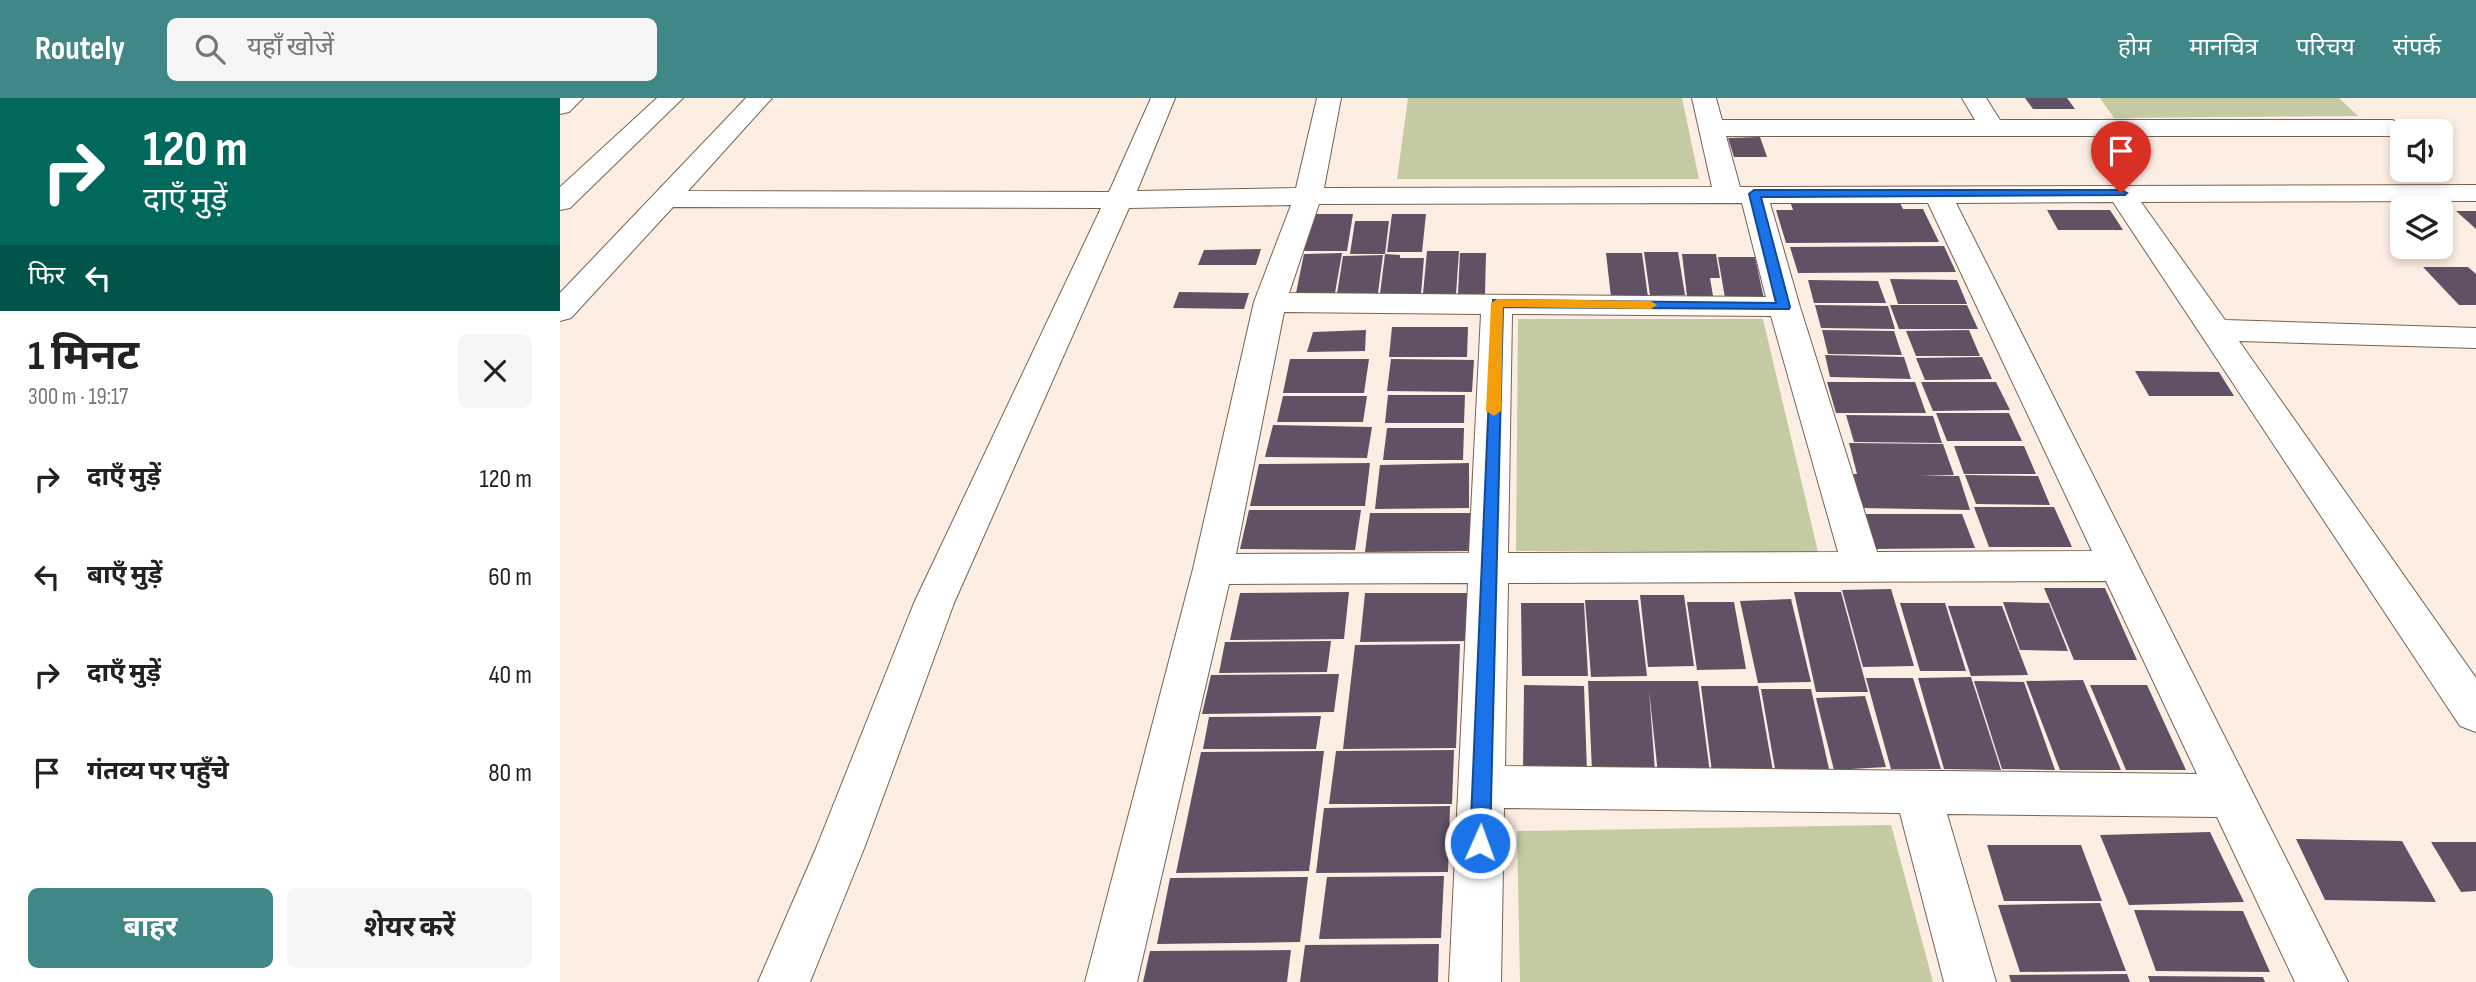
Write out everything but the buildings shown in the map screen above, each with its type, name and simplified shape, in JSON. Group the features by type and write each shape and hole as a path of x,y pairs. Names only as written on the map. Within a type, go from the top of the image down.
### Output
{"street":[{"path":"560,107 571,98"},
{"path":"560,169 638,98"},
{"path":"560,202 671,98"},
{"path":"560,312 760,98"},
{"path":"784,982 842,846 934,603 1119,201 1163,98"},
{"path":"1111,982 1213,569 1270,302 1308,196 1329,98"},
{"path":"1704,98 1712,128 1741,194 1784,307 1861,566"},
{"path":"1974,98 1992,128"},
{"path":"2368,106 2390,126"},
{"path":"1712,128 1864,118 1992,128 2096,118 2390,133"},
{"path":"2453,181 2470,193"},
{"path":"2121,193 2476,713"},
{"path":"667,199 1119,201 1308,196 2470,193"},
{"path":"1938,194 2322,982"},
{"path":"1270,302 1784,307"},
{"path":"1475,982 1497,303"},
{"path":"2214,330 2476,338"},
{"path":"1213,569 2120,566"},
{"path":"1482,787 2231,796"},
{"path":"1918,792 1970,982"}],"green space":[{"path":"1408,98 1682,98 1699,179 1397,179"},
{"path":"2100,98 2339,98 2358,116 2114,118"},
{"path":"1518,319 1763,319 1818,552 1516,551"},
{"path":"1891,825 1933,982 1520,982 1517,831"}],"slow traffic":[{"path":"1494,411 1497,303 1651,305"}],"route":[{"path":"1480,843 1497,303 1784,307 1754,194 2121,193"}]}
